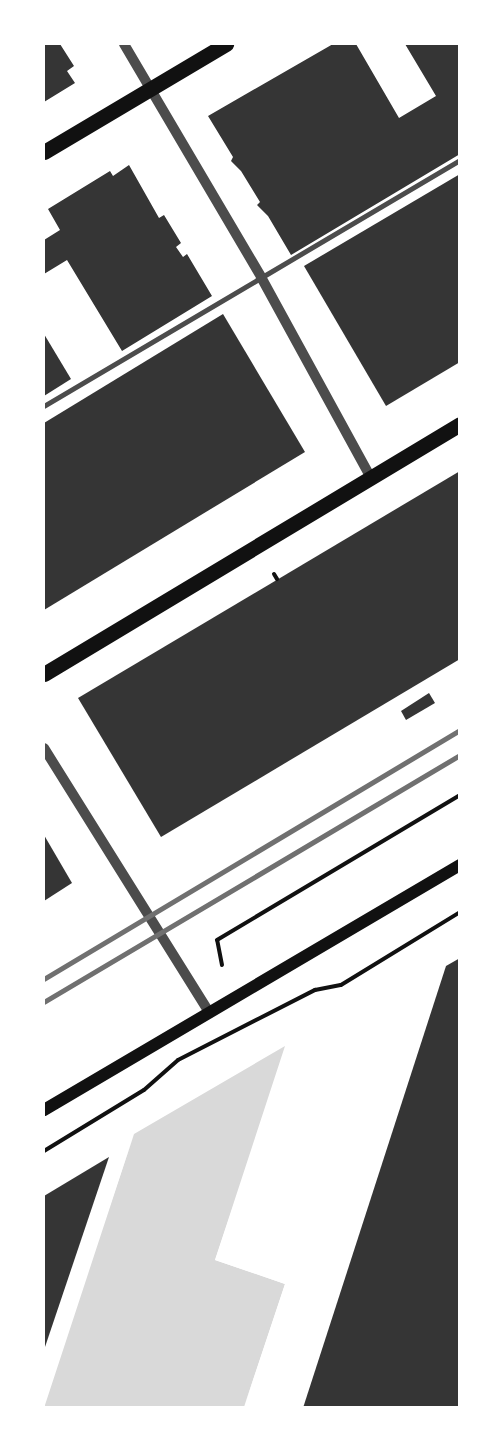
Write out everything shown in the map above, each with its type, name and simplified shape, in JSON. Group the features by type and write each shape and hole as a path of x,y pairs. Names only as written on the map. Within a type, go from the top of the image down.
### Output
{"main road":[{"path":"44,152 226,44"},
{"path":"44,675 459,424"},
{"path":"44,1110 459,865"}],"street":[{"path":"124,44 261,277 371,478"},
{"path":"44,748 208,1012"}],"lane":[{"path":"44,406 459,160"}],"path":[{"path":"274,574 277,579"},
{"path":"222,965 217,940 459,795"},
{"path":"44,1151 144,1090 178,1060 315,990 341,985 459,912"}],"shaded area":[{"path":"285,1046 215,1260 285,1284 244,1407 44,1408 134,1134"}],"pier":[{"path":"288,1044 219,1258 288,1283 244,1407 285,1284 215,1260"},
{"path":"134,1134 44,1402 44,1393"}],"building":[{"path":"44,44 60,44 74,66 67,71 75,83 44,102"},
{"path":"333,44 356,44 399,118 436,96 405,44 460,44 460,154 291,255 268,216 257,205 260,202 241,171 231,161 233,157 208,116"},
{"path":"129,165 159,218 164,215 181,243 176,247 183,257 187,254 212,296 122,351 67,260 44,274 44,240 60,230 48,209 110,171 113,176"},
{"path":"460,174 460,362 386,406 304,266"},
{"path":"223,314 305,452 44,610 44,423"},
{"path":"44,334 71,379 44,396"},
{"path":"460,471 460,659 161,837 78,698"},
{"path":"429,693 435,703 406,720 401,711"},
{"path":"44,835 72,883 44,901"},
{"path":"460,958 460,1408 303,1408 446,966"},
{"path":"109,1157 44,1350 44,1196"}],"railway":[{"path":"44,979 460,730"},
{"path":"44,1002 460,755"}]}
